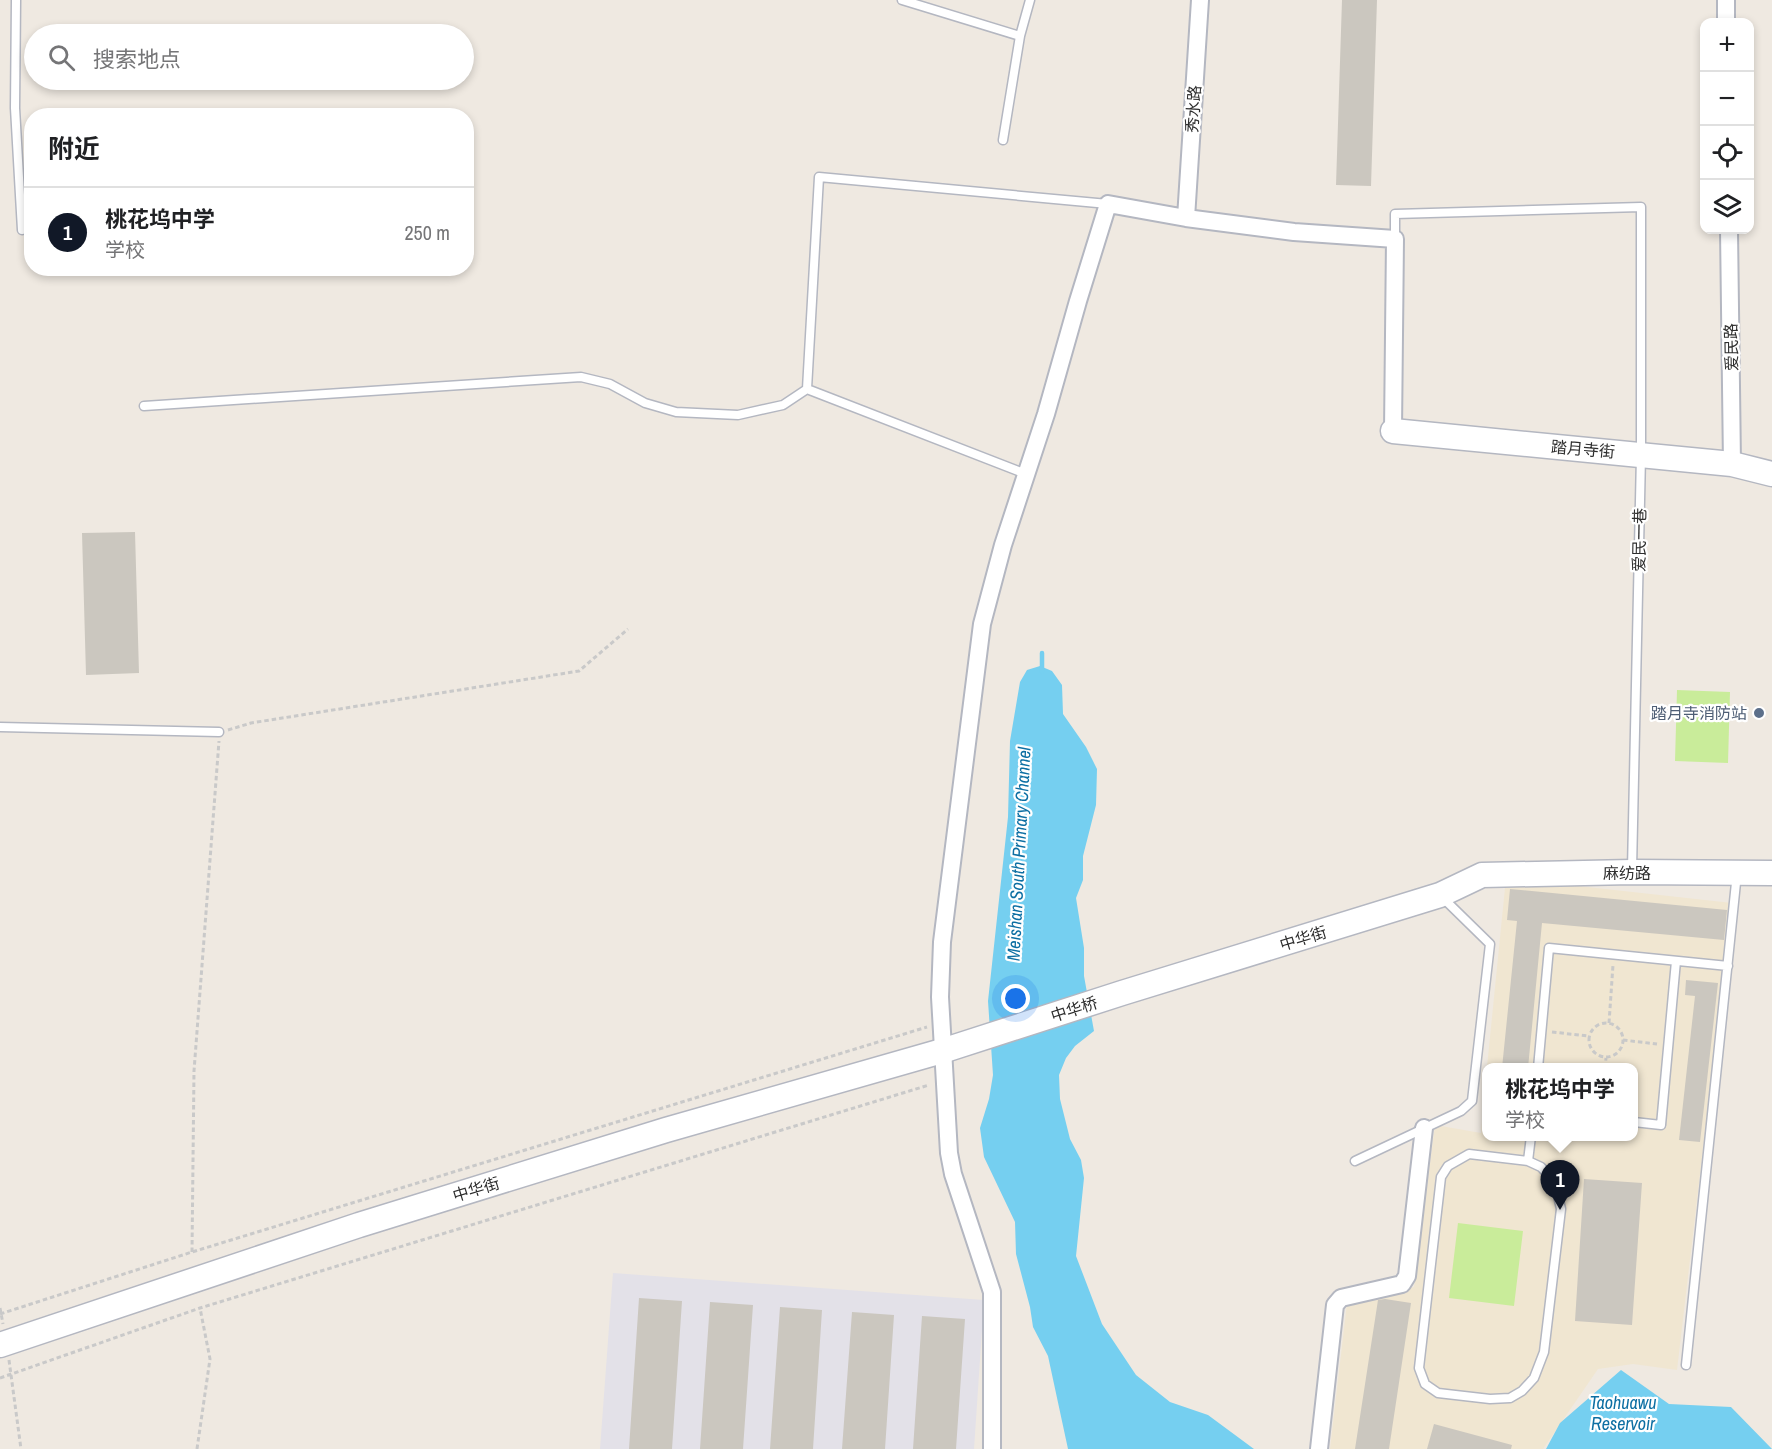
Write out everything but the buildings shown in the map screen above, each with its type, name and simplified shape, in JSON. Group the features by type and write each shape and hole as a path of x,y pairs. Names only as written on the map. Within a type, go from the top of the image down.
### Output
{"main road":[{"name":"踏月寺街","path":"1393,432 1732,464 1772,474"},
{"name":"麻纺路","path":"1482,875 1632,872 1772,873"},
{"name":"中华街","path":"1122,993 1440,895 1482,875"},
{"name":"中华桥","path":"950,1049 1122,993"},
{"name":"中华街","path":"3,1344 370,1222 666,1130 950,1049"}],"street":[{"name":"秀水路","path":"1186,218 1200,0"},
{"path":"1726,0 1726,18"},
{"path":"992,1449 992,1293 953,1174 949,1153 950,1049 940,997 942,942 982,624 1003,545 1108,204 1186,218 1294,232 1395,239 1393,432"},
{"name":"爱民路","path":"1729,234 1732,464"},
{"path":"1318,1449 1335,1305 1341,1298 1402,1284 1407,1276 1424,1128"}],"lane":[{"path":"16,0 15,108 22,231"},
{"path":"902,0 1020,36"},
{"path":"1003,140 1020,36 1030,0"},
{"path":"807,389 819,177 1108,204"},
{"name":"爱民一巷","path":"1395,239 1395,214 1641,207 1641,455 1632,872"},
{"path":"144,406 581,376 610,384 645,403 676,412 738,416 783,405 807,389"},
{"path":"807,389 1026,474"},
{"path":"0,728 219,732"},
{"path":"1686,1365 1737,873"},
{"path":"1355,1161 1461,1111 1472,1101 1490,945 1440,895"},
{"path":"1538,1063 1549,948 1728,966"},
{"path":"1638,1122 1660,1125 1676,961"},
{"path":"1528,1161 1530,1141"},
{"path":"1469,1154 1528,1161 1541,1167 1555,1182 1561,1209 1544,1352 1534,1378 1522,1391 1510,1398 1490,1399 1438,1393 1425,1384 1419,1368 1441,1177 1448,1166 1469,1154"}],"path":[{"path":"0,1314 192,1252 194,1071 219,732 251,723 579,670 628,629"},
{"path":"1609,1023 1614,954"},
{"path":"1609,1023 1619,1029 1623,1040 1618,1052 1606,1058 1592,1051 1588,1044 1588,1036 1596,1026 1609,1023"},
{"path":"1541,1031 1588,1036"},
{"path":"1623,1040 1668,1045"},
{"path":"1606,1058 1606,1063"},
{"path":"0,1308 3,1344 11,1375 21,1449"},
{"path":"0,1378 200,1308 210,1359 197,1449"}],"shaded area":[{"path":"1506,878 1732,903 1677,1370 1633,1364 1598,1369 1543,1449 1330,1449 1347,1303 1414,1287 1435,1125 1481,1133 1482,1121 1482,1141 1638,1141 1638,1063 1487,1063"},
{"path":"613,1273 984,1300 974,1449 600,1449"}],"green space":[{"path":"1677,690 1730,692 1728,763 1675,761"},
{"path":"1458,1223 1523,1231 1514,1306 1449,1298"}],"water":[{"path":"1040,666 1052,671 1062,685 1063,714 1086,747 1097,769 1096,805 1083,856 1083,880 1076,898 1084,948 1084,976 1094,1031 1075,1046 1066,1058 1059,1075 1060,1099 1070,1139 1081,1160 1084,1178 1076,1256 1102,1324 1136,1375 1170,1402 1208,1415 1254,1449 1068,1449 1048,1356 1033,1327 1016,1254 1015,1222 984,1157 980,1128 989,1099 993,1075 988,1001 1008,817 1010,741 1020,682 1027,670"},
{"name":"Taohuawu Reservoir","path":"1621,1370 1669,1404 1731,1407 1772,1449 1546,1449 1560,1423"}],"waterway":[{"name":"Meishan South Primary Channel","path":"1042,653 1042,672"}],"place":[{"name":"踏月寺消防站","path":"1759,713"},
{"name":"桃花坞中学","path":"1560,1210"}]}
